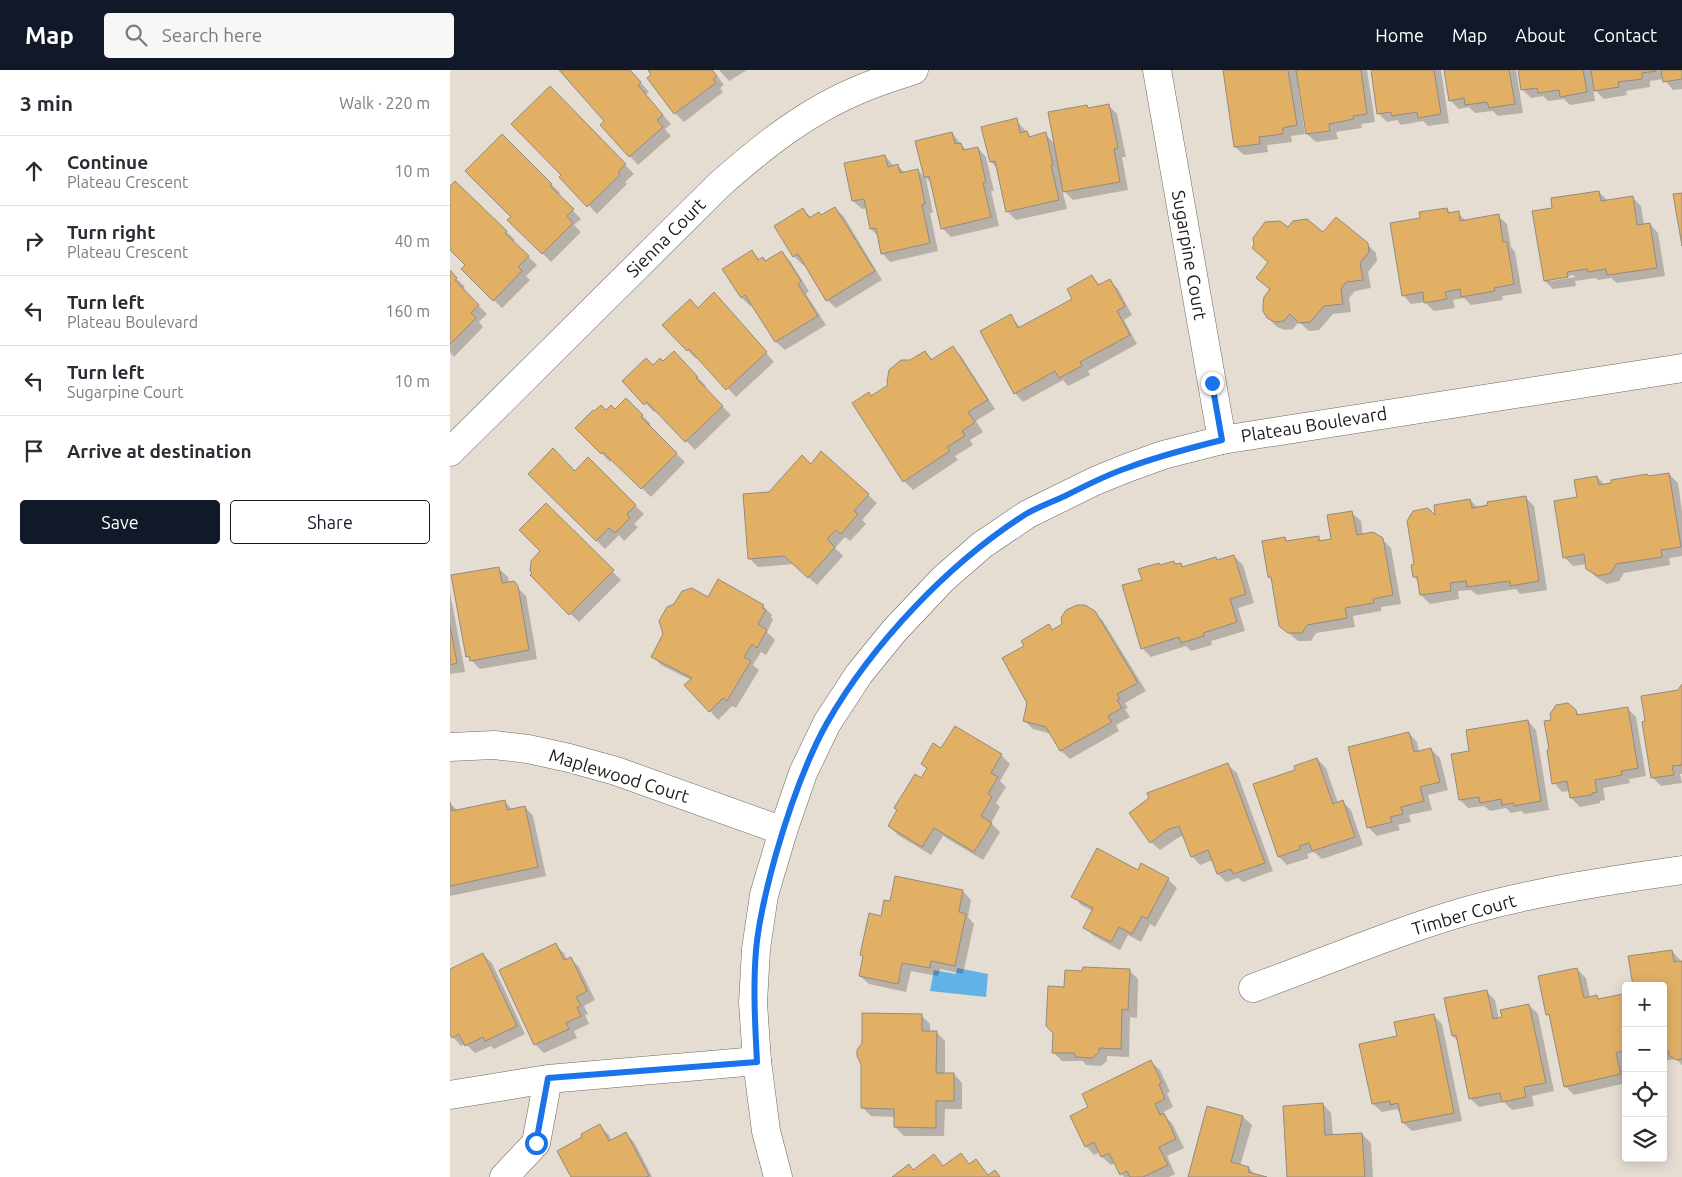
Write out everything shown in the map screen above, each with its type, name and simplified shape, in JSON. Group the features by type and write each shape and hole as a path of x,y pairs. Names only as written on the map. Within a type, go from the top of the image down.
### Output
{"street":[{"name":"Sienna Court","path":"450,452 719,185 761,148 824,106 862,88 914,70"},
{"name":"Sugarpine Court","path":"1157,70 1222,440"},
{"name":"Plateau Boulevard","path":"778,1177 766,1132 757,1062 753,1003 756,949 764,895 782,831 803,773 827,723 859,674 894,631 943,579 982,545 1028,514 1126,468 1164,455 1222,440 1682,368"},
{"name":"Maplewood Court","path":"450,747 494,746 528,749 569,758 616,771 782,831"},
{"name":"Timber Court","path":"1253,988 1397,934 1470,910 1597,883 1682,870"},
{"path":"450,1095 548,1078 757,1062"},
{"path":"504,1177 536,1143 548,1078"}],"water":[{"path":"957,968 988,974 986,997 930,991 934,970 956,974"}],"building":[{"path":"559,70 630,70 641,82 638,85 663,115 657,120 663,127 629,157 600,125 604,121"},
{"path":"648,70 712,70 717,76 713,79 716,83 674,114 647,78 651,75"},
{"path":"1223,70 1288,70 1297,125 1283,128 1283,134 1259,137 1260,144 1234,147"},
{"path":"1296,70 1361,70 1367,114 1353,116 1354,119 1329,124 1330,131 1306,134"},
{"path":"1371,70 1434,70 1441,114 1418,118 1417,112 1392,116 1391,112 1377,114"},
{"path":"1444,70 1509,70 1515,104 1489,108 1487,102 1465,105 1464,98 1449,101"},
{"path":"1518,70 1583,70 1587,92 1560,97 1559,90 1538,93 1537,88 1521,90"},
{"path":"1591,70 1656,71 1642,73 1642,79 1618,82 1619,87 1594,91"},
{"path":"1661,70 1682,70 1682,79 1663,82"},
{"path":"550,86 626,164 618,172 620,175 587,207 559,177 561,175 511,124"},
{"path":"1109,104 1118,148 1114,149 1120,182 1063,192 1048,112 1087,105 1088,108"},
{"path":"1017,118 1020,133 1027,131 1029,137 1046,132 1059,200 1006,212 995,161 990,162 981,127"},
{"path":"952,132 955,144 961,143 963,150 978,147 986,182 983,183 991,217 941,229 929,176 924,177 915,141"},
{"path":"502,134 574,209 567,216 573,223 542,254 507,220 511,217 465,171"},
{"path":"885,155 888,167 898,164 900,173 918,169 925,204 922,205 930,243 881,254 876,228 870,229 864,199 852,201 844,163"},
{"path":"455,181 507,231 505,233 529,256 518,267 522,271 493,301 461,269 465,265 450,250 450,186"},
{"path":"1599,191 1601,201 1633,196 1637,225 1650,223 1657,268 1607,275 1606,269 1588,272 1587,269 1567,272 1568,277 1544,281 1532,211 1552,208 1551,198"},
{"path":"1682,193 1682,246 1673,194"},
{"path":"835,207 875,271 826,301 798,254 793,257 774,226 803,208 809,218 819,212 821,215"},
{"path":"1447,208 1448,213 1459,211 1460,221 1499,214 1503,242 1507,242 1514,284 1494,288 1495,291 1461,297 1460,289 1445,292 1447,299 1424,303 1423,292 1402,296 1390,223 1420,218 1419,212"},
{"path":"1336,217 1368,243 1369,252 1360,263 1363,280 1346,282 1341,289 1343,304 1324,306 1310,322 1299,323 1290,314 1284,321 1275,322 1267,318 1263,311 1263,304 1264,297 1270,289 1256,278 1268,262 1252,248 1254,245 1253,238 1265,222 1280,221 1288,227 1293,221 1307,219 1323,232"},
{"path":"752,250 758,260 763,257 765,261 782,251 801,281 798,284 818,316 775,342 745,295 741,298 722,269"},
{"path":"450,270 457,278 455,280 479,305 471,313 476,318 450,344"},
{"path":"1092,275 1098,285 1110,279 1125,306 1117,311 1130,335 1080,362 1082,366 1059,378 1055,371 1014,394 980,331 1011,314 1018,328 1072,299 1067,289"},
{"path":"714,292 767,352 726,390 689,349 687,351 662,325 690,299 698,308"},
{"path":"953,346 988,400 968,412 975,422 962,431 965,436 947,447 950,451 903,482 852,403 869,392 871,396 888,385 889,370 901,360 910,360 925,351 931,360"},
{"path":"674,351 698,377 696,378 723,406 685,442 647,402 644,405 622,381 646,358 653,365 660,358 663,361"},
{"path":"626,398 643,415 641,417 677,453 641,489 575,428 593,410 601,405 606,410 611,405 615,409"},
{"path":"553,448 575,471 588,457 636,505 627,514 630,518 615,533 609,528 596,541 528,474"},
{"path":"821,451 869,494 854,511 858,514 841,534 836,530 827,539 835,547 808,578 784,556 748,559 743,494 769,492 802,455 811,464"},
{"path":"1669,473 1681,547 1661,550 1662,557 1616,564 1611,573 1598,576 1586,569 1584,554 1563,558 1554,501 1577,497 1574,480 1597,476 1599,485 1611,483 1611,480 1647,474 1648,476"},
{"path":"1526,496 1539,581 1510,586 1510,581 1467,587 1466,581 1450,583 1451,591 1420,595 1417,577 1413,577 1411,565 1414,564 1407,521 1413,511 1428,508 1435,515 1434,505 1470,499 1472,508 1488,505 1487,502"},
{"path":"546,503 614,570 569,615 530,575 532,573 530,571 531,561 540,551 519,530"},
{"path":"1352,511 1357,535 1373,532 1383,538 1393,595 1373,599 1374,603 1345,608 1347,618 1307,625 1302,633 1288,633 1279,626 1271,577 1268,577 1262,541 1285,537 1286,541 1319,536 1319,541 1331,539 1327,515"},
{"path":"1234,555 1246,594 1230,599 1237,622 1203,633 1204,636 1181,643 1179,637 1141,649 1122,585 1142,580 1138,569 1159,563 1160,565 1174,561 1175,564 1181,563 1182,567 1216,557 1217,560"},
{"path":"499,567 502,583 514,581 518,586 529,650 470,661 469,656 466,657 451,575"},
{"path":"718,579 764,605 762,608 766,610 758,624 767,630 757,648 752,644 744,657 751,661 727,701 723,698 709,712 684,685 692,678 651,657 663,634 659,621 667,607 674,604 682,591 692,588 708,597"},
{"path":"1077,605 1085,605 1095,611 1138,683 1117,694 1120,699 1117,700 1122,708 1108,716 1112,722 1060,751 1046,727 1023,721 1027,703 1002,658 1024,646 1021,641 1049,624 1052,630 1062,624 1061,618 1066,610"},
{"path":"450,625 457,663 450,665"},
{"path":"1682,684 1682,765 1672,766 1674,775 1651,778 1642,722 1645,721 1641,696 1678,690"},
{"path":"1568,703 1576,710 1577,715 1628,707 1638,768 1621,771 1622,775 1595,780 1597,792 1592,793 1592,795 1570,798 1567,781 1552,784 1544,721 1551,720 1550,714 1556,705"},
{"path":"1528,720 1541,801 1514,806 1514,803 1502,805 1501,799 1480,803 1479,797 1459,800 1451,754 1469,751 1466,730"},
{"path":"955,726 1002,754 991,773 998,777 988,794 992,797 981,816 992,823 974,852 934,828 922,847 888,826 897,810 894,808 915,774 921,778 927,768 921,764 933,743 941,748"},
{"path":"1409,732 1414,752 1431,748 1440,782 1420,787 1424,801 1401,807 1403,814 1390,817 1392,822 1367,828 1348,747"},
{"path":"1317,758 1333,804 1343,800 1355,837 1312,851 1309,843 1299,846 1301,849 1278,857 1253,784 1295,770 1294,766"},
{"path":"1228,763 1265,863 1233,874 1231,869 1217,874 1208,850 1191,857 1179,826 1167,830 1150,843 1129,813 1149,798 1147,793"},
{"path":"505,800 507,810 525,806 538,867 450,886 450,802 452,811"},
{"path":"1097,848 1138,870 1141,863 1169,878 1147,919 1142,916 1132,934 1119,927 1111,942 1083,928 1093,908 1071,897"},
{"path":"895,876 963,890 959,912 966,914 955,966 931,961 930,968 902,963 898,984 859,976 863,956 860,955 869,913 881,916 884,900 890,901"},
{"path":"556,943 564,960 571,957 587,991 576,997 581,1006 577,1007 581,1016 566,1023 569,1029 534,1045 499,970"},
{"path":"1672,950 1674,962 1682,961 1682,1059 1676,1060 1669,1055 1669,1051 1667,1051 1667,982 1632,982 1628,956"},
{"path":"483,953 517,1026 485,1041 483,1037 465,1046 459,1034 452,1038 450,1034 450,969"},
{"path":"1083,967 1130,969 1128,1010 1122,1009 1121,1049 1099,1048 1099,1052 1092,1058 1076,1057 1074,1053 1052,1053 1053,1033 1046,1026 1048,986 1064,987 1065,970 1082,971"},
{"path":"1577,968 1584,998 1597,995 1598,999 1622,994 1622,1051 1616,1053 1621,1074 1564,1087 1549,1014 1546,1015 1538,976"},
{"path":"1487,990 1493,1019 1502,1017 1500,1010 1529,1004 1546,1083 1524,1087 1526,1097 1502,1102 1500,1093 1469,1099 1456,1035 1452,1036 1444,998"},
{"path":"862,1013 922,1014 922,1031 937,1031 936,1073 954,1073 954,1101 936,1101 936,1128 894,1127 894,1109 861,1108 861,1064 857,1056 857,1050 862,1043"},
{"path":"1434,1014 1454,1113 1402,1123 1398,1103 1390,1105 1390,1101 1372,1104 1359,1044 1397,1036 1394,1022"},
{"path":"1151,1060 1162,1083 1159,1084 1165,1099 1155,1104 1160,1115 1164,1113 1176,1139 1159,1147 1168,1165 1143,1177 1130,1177 1127,1171 1120,1175 1109,1153 1101,1157 1094,1142 1085,1147 1070,1116 1088,1107 1082,1094"},
{"path":"1323,1103 1325,1135 1362,1133 1365,1177 1287,1177 1283,1106"},
{"path":"1207,1106 1243,1116 1231,1162 1249,1167 1248,1172 1267,1177 1188,1177"},
{"path":"600,1124 609,1141 626,1132 649,1176 571,1177 557,1151 582,1137 581,1134"},
{"path":"961,1153 969,1164 976,1159 988,1175 995,1170 1000,1177 892,1177 909,1164 913,1170 934,1154 943,1166"}],"route":[{"path":"536,1143 548,1078 757,1062 753,1003 756,949 764,895 782,831 803,773 827,723 859,674 894,631 943,579 982,545 1028,514 1126,468 1164,455 1222,440 1212,383"}]}
